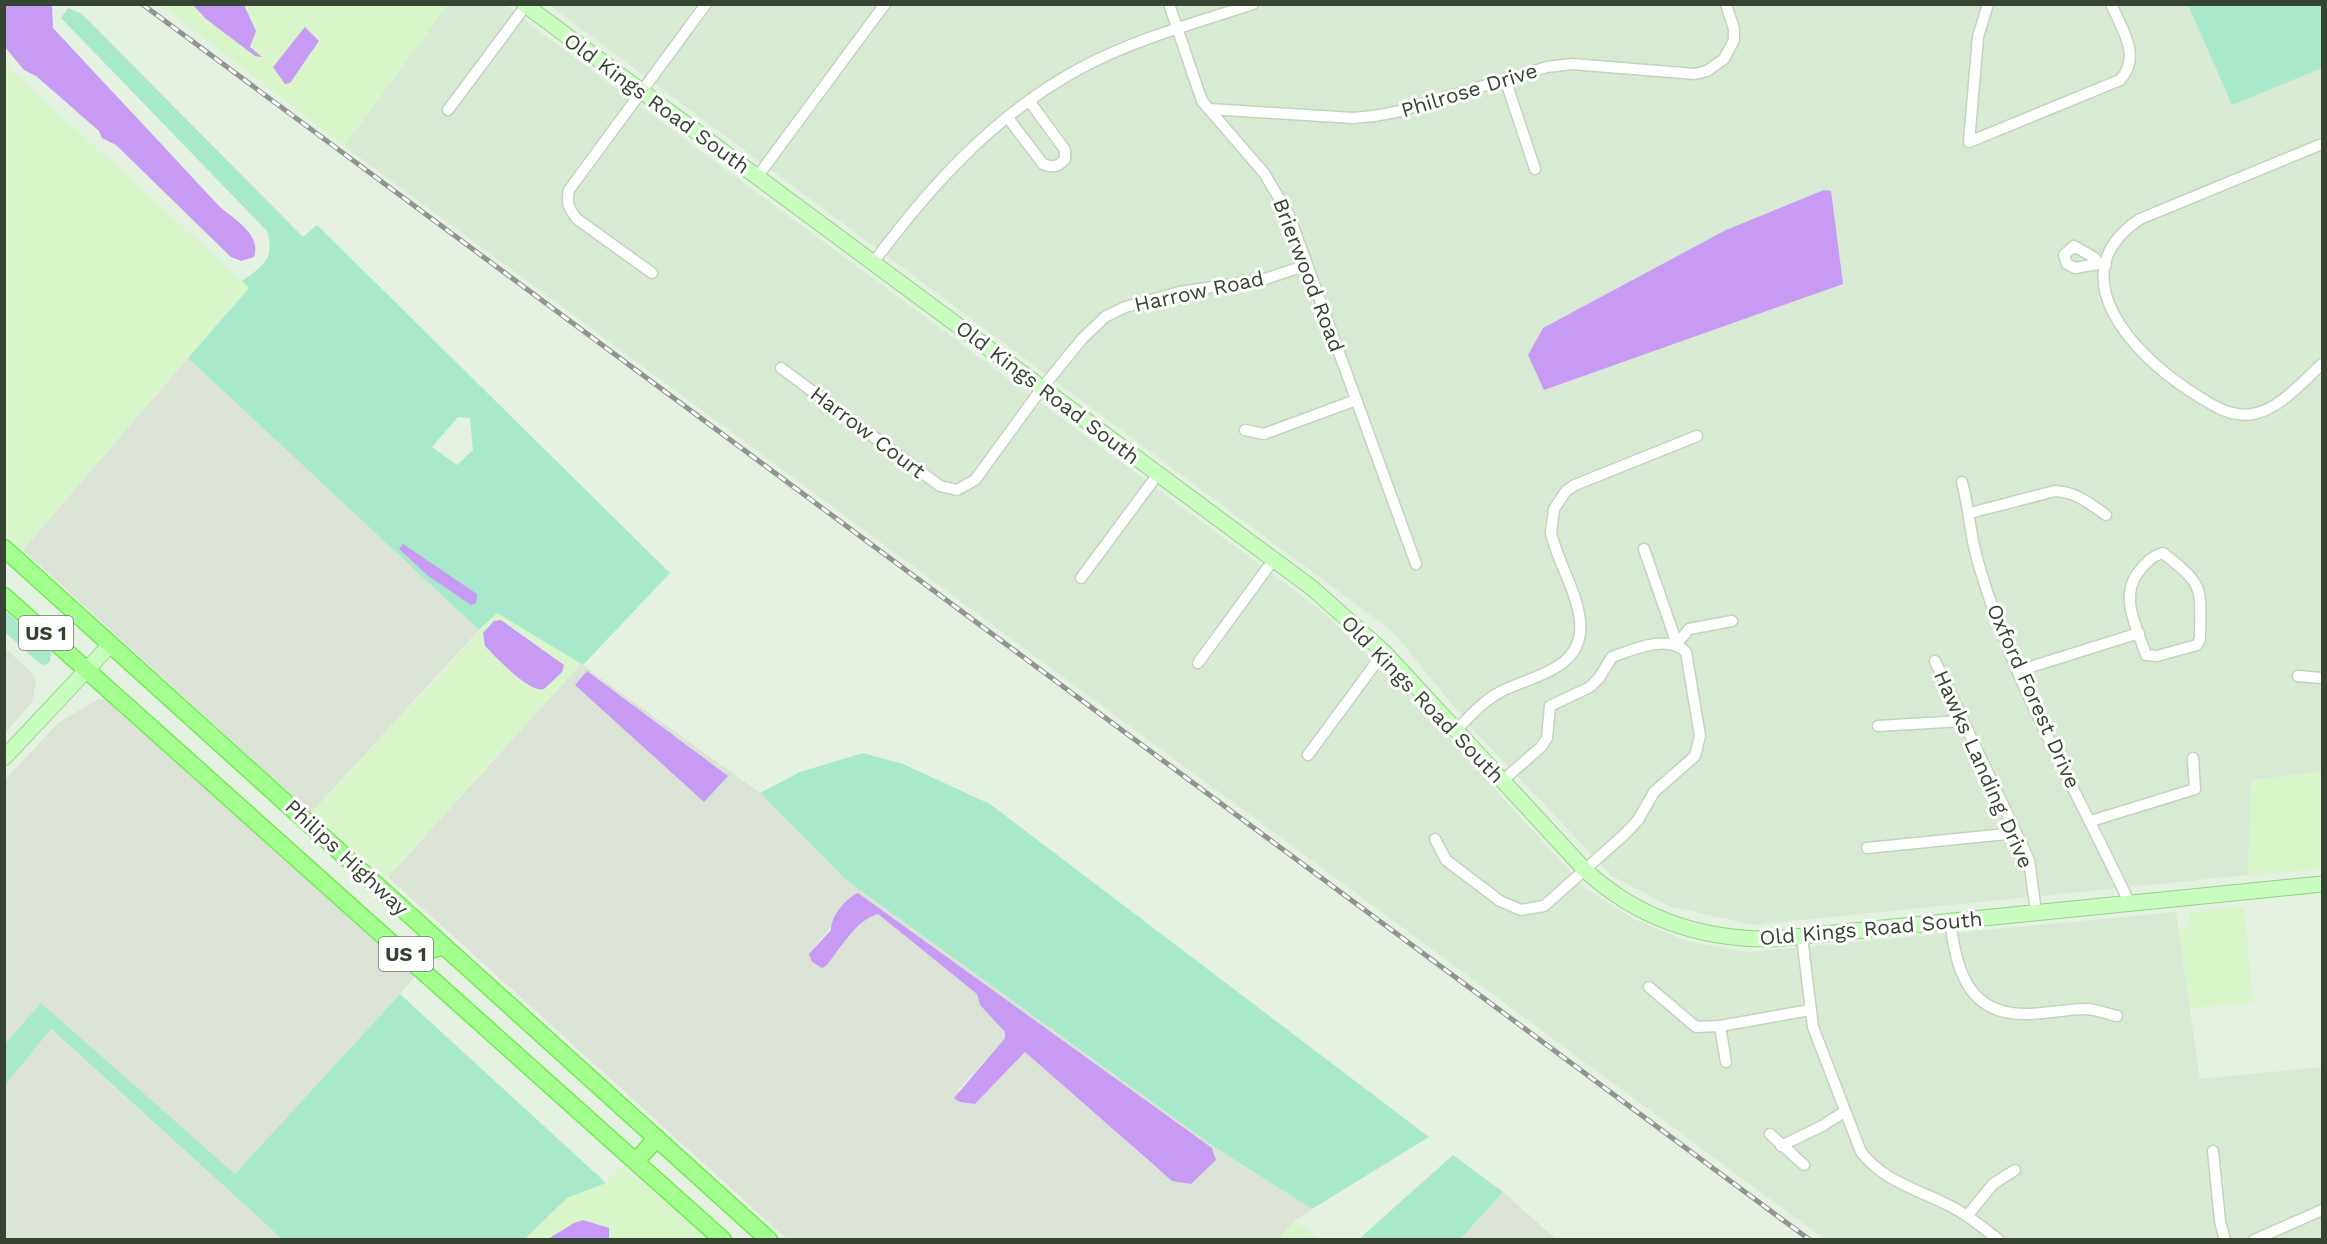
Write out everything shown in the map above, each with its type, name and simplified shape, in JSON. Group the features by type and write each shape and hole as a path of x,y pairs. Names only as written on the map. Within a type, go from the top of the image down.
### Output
{"main road":[{"name":"Philips Highway","path":"4,548 770,1239"},
{"name":"Philips Highway","path":"4,596 723,1239"},
{"path":"408,956 444,946"},
{"path":"636,1161 657,1138"}],"street":[{"path":"652,273 577,219 567,201 569,190 706,4"},
{"path":"757,177 885,4"},
{"name":"Brierwood Road","path":"1169,4 1195,86 1209,109 1264,173 1280,197 1416,564"},
{"path":"873,263 933,186 967,150 1030,102 1082,68 1122,49 1176,28 1252,4"},
{"name":"Philrose Drive","path":"1209,109 1353,118 1396,112 1547,67 1572,64 1695,74 1716,67 1724,59 1734,40 1734,29 1726,4"},
{"path":"1988,4 1977,44 1969,142 2120,80 2129,71 2132,58 2111,4"},
{"path":"448,110 525,5"},
{"name":"Old Kings Road South","path":"525,5 1274,559 1353,622 1384,652 1585,870 1637,908 1699,933 1752,939 1802,937 2322,884"},
{"path":"1505,79 1535,169"},
{"path":"1008,118 1043,164 1051,167 1059,166 1065,159 1065,150 1030,102"},
{"path":"2322,144 2140,219 2116,242 2102,264 2110,308 2134,343 2165,375 2227,412 2252,414 2271,408 2322,364"},
{"name":"Harrow Road","path":"957,490 975,480 1042,388 1082,339 1105,317 1125,307 1180,292 1265,279 1307,265"},
{"name":"Harrow Court","path":"781,368 940,486 957,490"},
{"path":"1245,430 1264,434 1356,400"},
{"path":"1456,731 1487,700 1554,670 1575,651 1580,628 1578,610 1551,533 1554,509 1562,496 1575,485 1697,436"},
{"path":"1081,578 1158,474"},
{"name":"Oxford Forest Drive","path":"1962,482 1970,513 1977,561 2018,671 2130,902"},
{"path":"1970,513 2055,491 2069,492 2079,496 2106,515"},
{"path":"1435,839 1446,860 1500,901 1521,910 1544,906 1632,827 1654,792 1695,756 1700,744 1686,652 1677,644 1644,549"},
{"path":"2163,553 2194,578 2199,588 2200,639 2197,645 2157,656 2146,655 2139,633 2128,595 2133,579 2152,556 2163,553"},
{"path":"1198,663 1274,559"},
{"path":"1677,644 1689,629 1732,621"},
{"path":"2018,671 2139,633"},
{"path":"1502,781 1541,747 1547,738 1548,712 1555,701 1590,687 1599,678 1612,657 1667,642 1677,644"},
{"path":"4,758 111,644"},
{"path":"1308,755 1384,652"},
{"name":"Hawks Landing Drive","path":"1935,661 2029,860 2036,912"},
{"path":"2298,676 2322,678"},
{"path":"1878,726 1962,721"},
{"path":"2091,821 2195,789 2193,758"},
{"path":"1868,848 2016,833"},
{"path":"1950,921 1959,971 1966,985 1977,997 1992,1006 2009,1013 2025,1014 2088,1009 2117,1017"},
{"path":"1802,937 1810,1010 1855,1140 1871,1165 1894,1181 1967,1216 1999,1239"},
{"path":"1649,987 1696,1027 1720,1026 1810,1010"},
{"path":"1720,1026 1726,1062"},
{"path":"1781,1146 1822,1126 1844,1112"},
{"path":"1770,1134 1804,1165"},
{"path":"2213,1150 2220,1221 2225,1239"},
{"path":"1967,1216 1993,1184 2015,1170"},
{"path":"2254,1239 2322,1210"}],"shaded area":[{"path":"4,5 52,5 53,28 220,207 245,228 254,242 254,257 241,261 231,257 116,145 102,138 99,131 36,76 24,70 5,47"},
{"path":"161,5 447,5 344,146"},
{"path":"193,5 244,5 256,31 250,47 262,57 255,56 206,19"},
{"path":"447,5 508,5 532,26 1321,610 1413,699 1586,889 1636,920 1687,941 1749,952 2176,912 2200,1079 2322,1067 2322,1239 1824,1239 344,146"},
{"path":"549,5 2322,5 2322,772 2251,780 2248,875 1753,925 1669,906 1612,876 1469,725 1393,632"},
{"path":"2188,5 2322,5 2322,68 2232,105"},
{"path":"68,8 82,14 303,237 317,225 670,573 583,665 497,613 479,630 188,358 249,288 242,281 261,266 268,255 267,231 61,18","holes":["458,417 470,418 473,450 457,465 432,447","399,549 471,605 427,575"]},
{"path":"305,27 319,41 290,83 285,84 273,67"},
{"path":"4,64 249,287 23,550 4,533"},
{"path":"1824,190 1831,191 1843,284 1544,390 1528,355 1543,328 1726,230"},
{"path":"188,358 479,630 311,813 23,550"},
{"path":"403,544 477,594 476,603 471,605 427,575 399,549"},
{"path":"4,610 51,651 50,662 45,665 39,663 5,632"},
{"path":"497,613 581,664 387,877 311,813","holes":["501,620 531,639 564,665 525,684"]},
{"path":"501,620 564,665 562,672 544,689 530,686 485,646 483,633 494,621"},
{"path":"5,648 32,673 36,682 32,702 5,733"},
{"path":"581,664 760,793 846,880 1210,1144 1312,1209 1294,1221 1278,1239 787,1239 388,877","holes":["578,687 727,777 704,802","858,894 1212,1148 1216,1156 1162,1173 1025,1052 975,1104 957,1091 1005,1038 1005,1032 980,1005 977,994 878,914 870,916 851,934 809,954"]},
{"path":"587,671 728,776 704,802 575,685"},
{"path":"99,699 107,700 157,741 417,975 235,1175 41,1004 5,1044 5,780 59,722"},
{"path":"863,753 903,764 990,804 1429,1137 1312,1209 1210,1144 846,880 760,793 800,772"},
{"path":"2322,772 2322,869 2248,875 2251,780"},
{"path":"858,893 1212,1148 1216,1160 1191,1184 1172,1181 1025,1052 975,1104 960,1102 954,1098 1005,1038 1005,1032 980,1005 977,994 878,914 870,917 856,929 826,966 822,968 812,962 809,954 831,930 840,908"},
{"path":"2244,907 2253,1002 2190,1008 2179,928 2190,926 2189,912"},
{"path":"400,994 606,1183 567,1198 525,1239 282,1239 51,1029 5,1085 5,1044 41,1003 235,1174"},
{"path":"50,1029 282,1239 5,1240 5,1085"},
{"path":"1453,1155 1503,1192 1461,1239 1359,1239"},
{"path":"620,1167 676,1206 711,1240 525,1240 567,1198 606,1183"},
{"path":"1503,1192 1556,1239 1461,1240"},
{"path":"583,1220 609,1228 609,1239 548,1239 574,1223"},
{"path":"1294,1221 1320,1239 1278,1240"}],"railway":[{"path":"142,4 1810,1240"}]}
